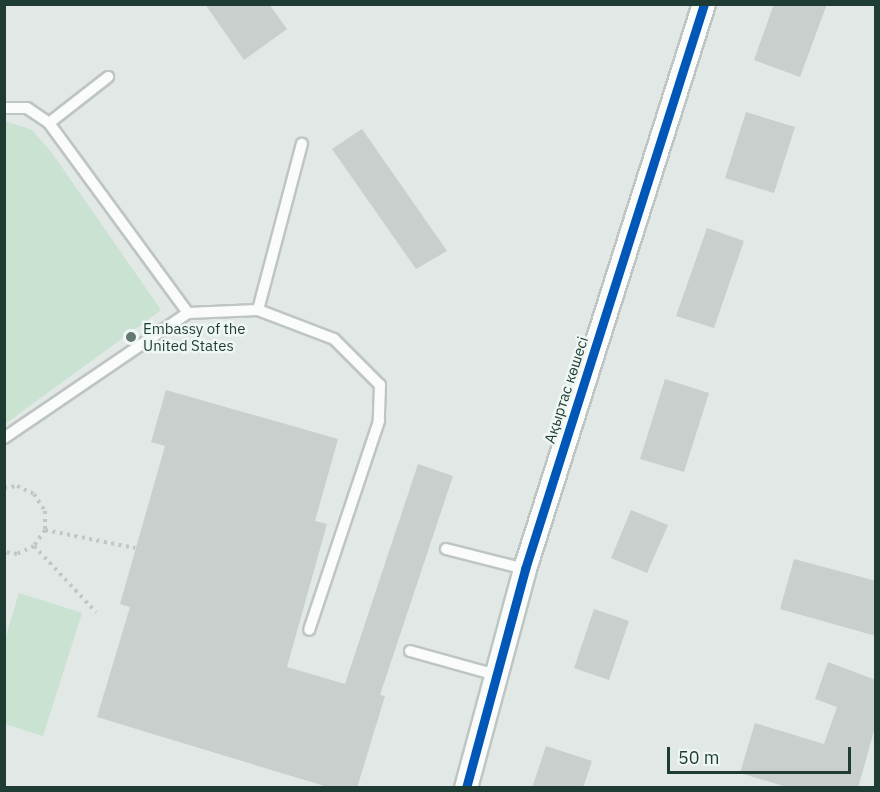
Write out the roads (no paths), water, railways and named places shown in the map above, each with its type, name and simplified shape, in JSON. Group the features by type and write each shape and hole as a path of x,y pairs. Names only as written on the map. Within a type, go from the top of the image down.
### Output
{"street":[{"name":"Ақыртас көшесі","path":"466,788 525,568 704,4"}],"lane":[{"path":"49,123 108,77"},
{"path":"4,108 27,108 49,123 188,313"},
{"path":"258,310 302,144"},
{"path":"4,438 188,313 258,310 334,339 380,385 379,421 309,630"},
{"path":"446,549 525,568"},
{"path":"410,651 496,675"}],"place":[{"name":"Embassy of the United States","path":"131,337"}]}
